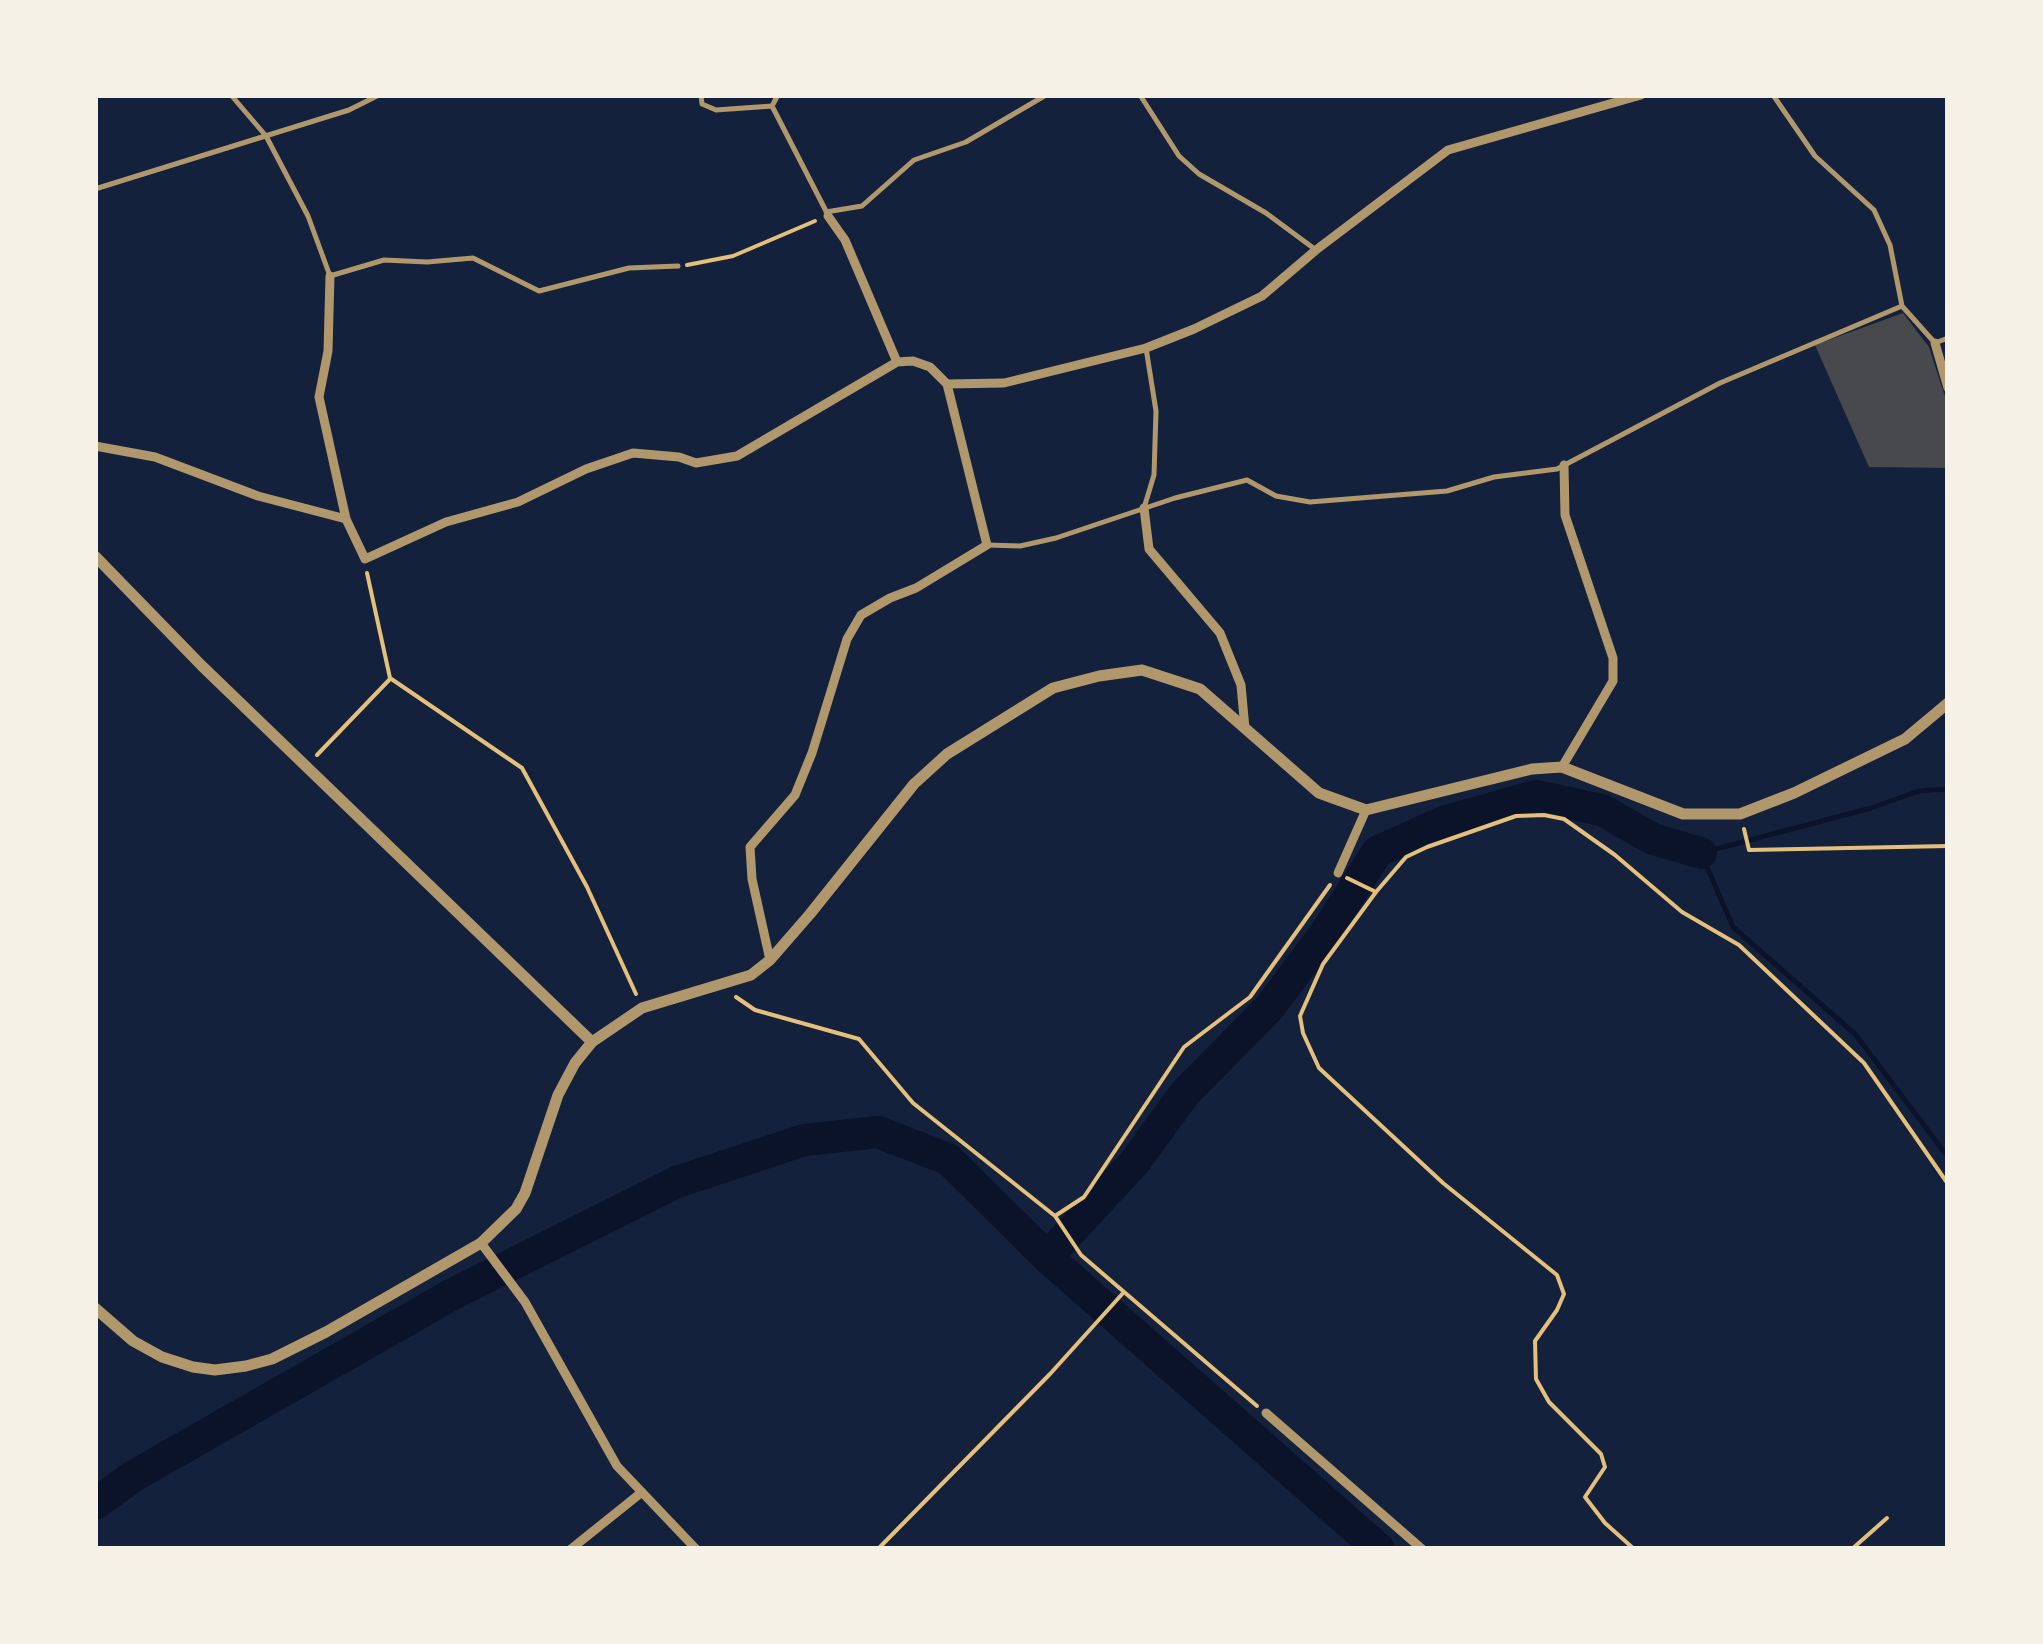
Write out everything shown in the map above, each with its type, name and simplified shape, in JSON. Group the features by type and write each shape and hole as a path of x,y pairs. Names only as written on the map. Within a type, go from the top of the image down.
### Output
{"street":[{"path":"946,384 1004,383 1146,348 1262,296 1448,150 1641,95"},
{"path":"827,214 845,240 897,362"},
{"path":"330,276 328,351 318,397 346,519 364,559 446,522 518,502 586,469 633,453 696,463 737,456 897,362 913,361 930,368 946,384 987,545 916,588 861,615 848,640 812,753 794,795 750,847 752,880 770,960"},
{"path":"1935,343 1948,388"},
{"path":"95,446 156,457 258,496 346,519"},
{"path":"1562,767 1613,681 1614,658 1565,515 1564,465"},
{"path":"1144,508 1149,549 1220,633 1241,685 1245,729"},
{"path":"95,556 202,666 592,1042"},
{"path":"95,1308 133,1341 162,1356 215,1370 246,1366 272,1360 485,1248 516,1209 558,1094 592,1042 642,1008 751,975 770,960 914,784 947,754 1052,688 1142,670 1200,689 1319,793 1366,810 1532,769 1562,767 1683,814 1740,814 1794,793 1905,738 1948,703"},
{"path":"1338,873 1366,810"},
{"path":"485,1248 524,1302 617,1466 696,1549"},
{"path":"1266,1413 1422,1549"},
{"path":"571,1549 642,1492"}],"lane":[{"path":"231,95 266,136 308,216 330,276 384,260 473,258 539,290 629,268 678,266"},
{"path":"95,190 349,110 379,95"},
{"path":"701,95 702,104 716,110 772,106"},
{"path":"772,106 778,95"},
{"path":"772,106 827,214 862,206 914,160 966,142 1046,95"},
{"path":"1140,95 1178,156 1199,174 1266,213 1316,250"},
{"path":"1774,95 1815,156 1874,210 1890,245 1902,306 1935,343 1948,338"},
{"path":"987,545 1020,546 1056,538 1144,508 1248,480 1276,496 1310,502 1447,491 1494,477 1564,465 1720,383 1902,306"},
{"path":"1144,508 1154,476 1156,412 1146,348"}],"path":[{"path":"678,266 733,256 827,214"},
{"path":"364,559 390,678 522,768 587,888 642,1008"},
{"path":"307,766 390,678"},
{"path":"1740,814 1750,850 1948,846"},
{"path":"1634,1549 1604,1523 1586,1497 1605,1468 1601,1454 1549,1402 1536,1379 1535,1341 1564,1294 1558,1274 1443,1183 1319,1068 1302,1033 1300,1016 1323,964 1376,892 1406,858 1427,847 1516,816 1564,819 1616,855 1682,912 1739,945 1864,1064 1948,1184"},
{"path":"1056,1216 1084,1196 1184,1047 1250,997 1338,873 1376,892"},
{"path":"720,985 755,1010 859,1040 913,1102 1056,1216 1082,1255 1266,1413"},
{"path":"878,1549 1050,1374 1124,1292"},
{"path":"1852,1549 1887,1518"}],"building":[{"path":"1903,313 1929,347 1948,406 1948,468 1869,467 1815,345"}],"waterway":[{"path":"1948,789 1919,791 1871,808 1701,853 1733,927 1855,1034 1948,1157"},
{"path":"1047,1257 1134,1163 1185,1093 1269,1008 1326,932 1377,852 1443,822 1536,796 1602,810 1653,839 1701,853"},
{"path":"95,1504 132,1477 451,1295 677,1182 804,1140 878,1132 948,1159 1047,1257 1379,1549"}]}
